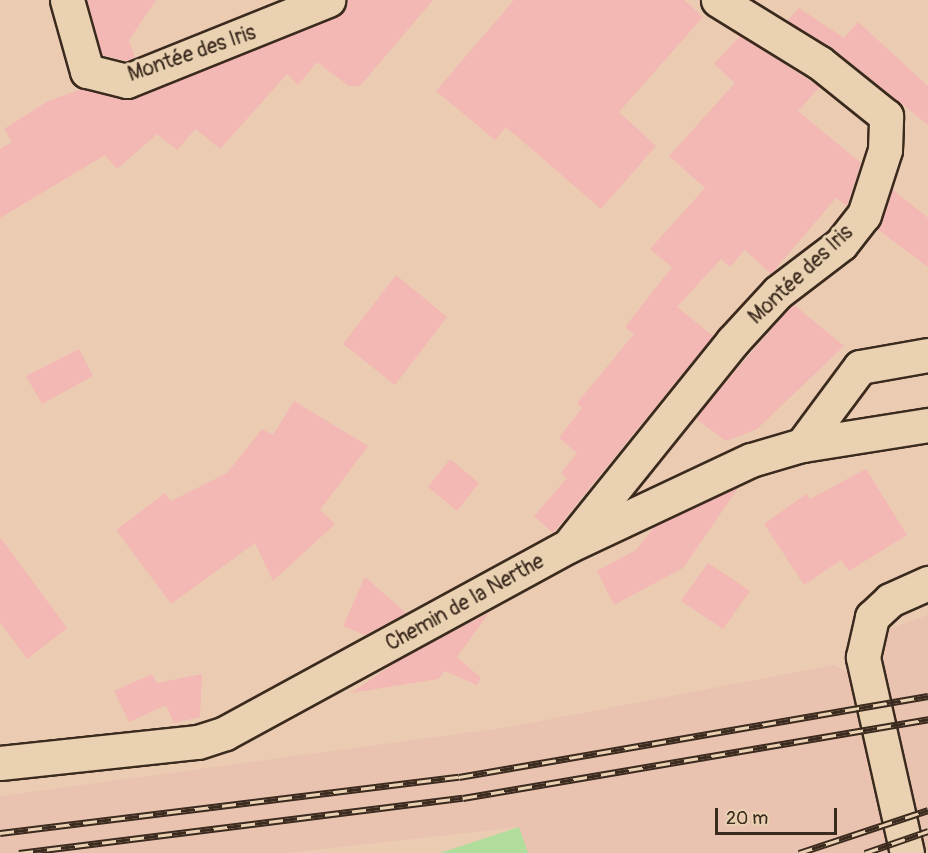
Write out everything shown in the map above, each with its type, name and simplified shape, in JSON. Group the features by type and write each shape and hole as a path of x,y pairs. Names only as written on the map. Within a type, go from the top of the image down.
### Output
{"street":[{"name":"Montée des Iris","path":"67,0 87,70 127,81 328,0"},
{"name":"Montée des Iris","path":"568,546 732,342 778,292 841,244 864,215 885,150 886,116 820,63 718,0"},
{"path":"802,445 860,367 928,355"},
{"name":"Chemin de la Nerthe","path":"0,763 198,742 225,734 568,546 752,460 802,445 928,425"},
{"path":"907,853 862,657 872,617 890,600 928,583"}],"shaded area":[{"path":"928,615 928,850 919,853 528,853 518,827 288,853 0,853 0,796 509,727 833,665 847,672 856,693 880,666 890,628"}],"green space":[{"path":"519,827 528,853 440,853"}],"building":[{"path":"86,0 156,0 129,40 135,58 126,61 102,55"},
{"path":"346,0 433,0 360,86 349,86 317,62 298,85 287,74 220,149 196,129 177,150 157,134 117,169 105,155 0,218 0,149 12,142 4,129 48,101 82,89 134,98 335,17"},
{"path":"514,0 684,0 703,17 619,112 656,146 601,209 506,127 495,140 436,91"},
{"path":"799,8 844,38 858,22 928,86 928,125 832,48 787,21"},
{"path":"740,36 820,87 798,111 861,163 847,206 836,198 771,274 745,250 730,267 721,259 677,307 713,336 553,533 534,516 567,478 561,473 577,453 559,438 582,408 577,403 634,334 625,327 672,267 650,249 705,188 669,156 735,83 714,64"},
{"path":"892,189 928,218 928,267 877,229"},
{"path":"396,275 447,317 395,385 343,344"},
{"path":"793,304 844,346 757,429 726,441 695,418"},
{"path":"79,349 93,376 42,404 26,376"},
{"path":"294,401 368,446 320,510 335,524 273,581 255,543 171,604 116,530 165,493 171,501 227,473 262,429 273,435"},
{"path":"450,459 479,483 457,511 428,487"},
{"path":"866,469 907,535 849,571 841,560 804,585 764,524 806,494 810,499"},
{"path":"739,487 683,568 614,605 597,571 636,550 655,526"},
{"path":"0,537 67,628 27,659 0,622"},
{"path":"708,563 750,591 723,629 681,601"},
{"path":"365,577 406,613 365,635 343,626"},
{"path":"489,613 457,657 481,678 477,685 445,671 438,679 351,693 408,654"},
{"path":"152,674 157,683 202,674 200,717 174,723 166,705 129,722 114,691"}],"railway":[{"path":"0,833 459,777 928,696"},
{"path":"19,853 463,798 928,719"},
{"path":"799,853 928,810"},
{"path":"865,853 928,831"}]}
